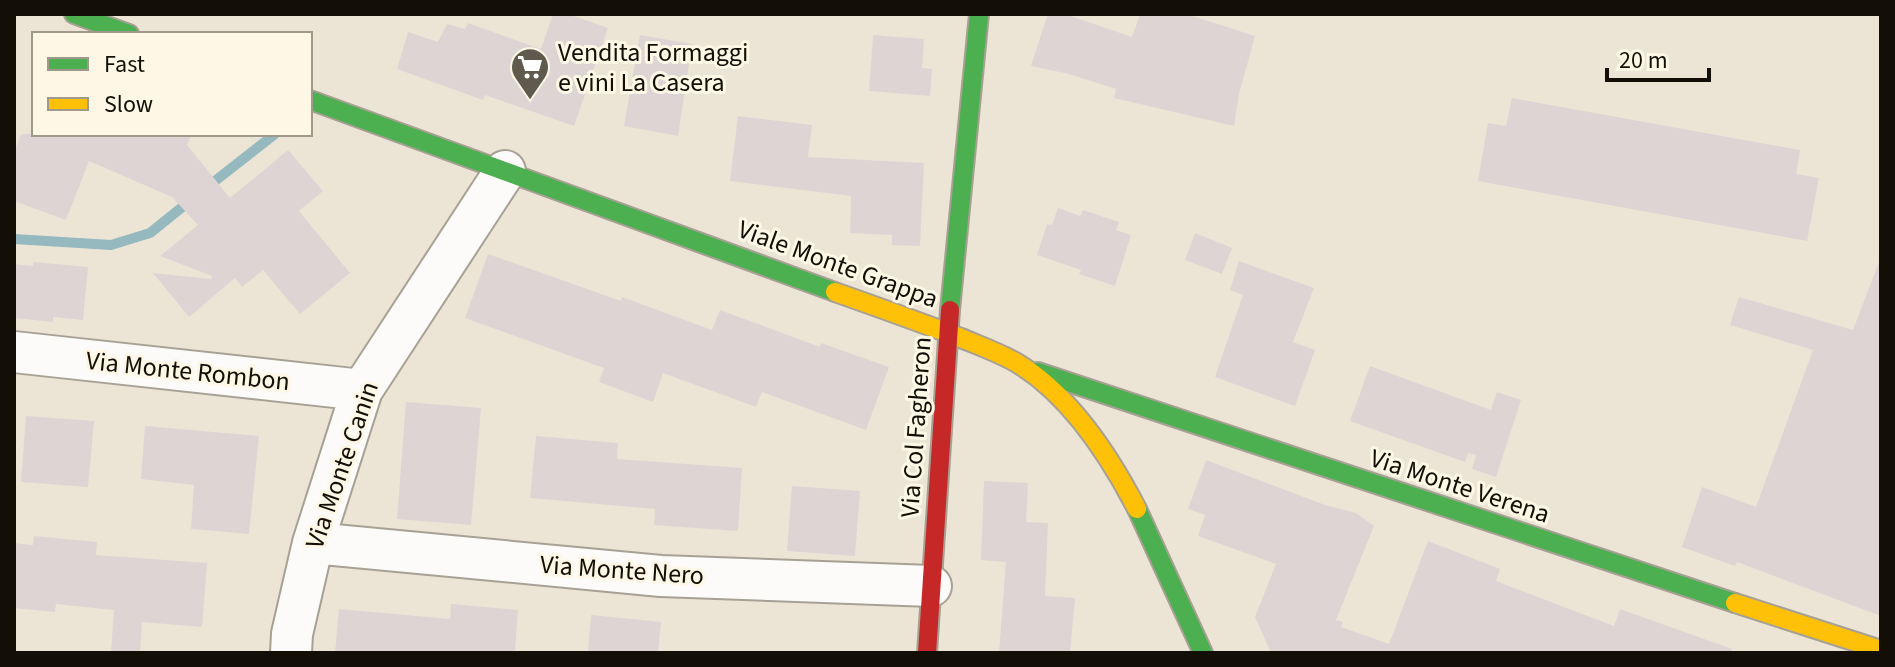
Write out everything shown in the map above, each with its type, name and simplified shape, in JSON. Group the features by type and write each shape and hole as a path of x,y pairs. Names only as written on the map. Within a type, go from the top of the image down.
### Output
{"street":[{"path":"74,14 124,32"},
{"name":"Via Col Fagheron","path":"927,653 948,333 979,14"},
{"name":"Viale Monte Grappa","path":"312,101 948,333 1024,368 1087,425 1129,494 1203,653"},
{"name":"Via Monte Canin","path":"291,653 292,634 313,543 362,390 505,171"},
{"name":"Via Monte Rombon","path":"14,352 362,390"},
{"name":"Via Monte Verena","path":"1024,368 1881,650"},
{"name":"Via Monte Nero","path":"313,543 661,576 931,586"}],"building":[{"path":"553,14 568,14 608,28 574,126 485,95 483,100 397,69 408,32 438,42 447,24 465,29 468,23 541,49"},
{"path":"1048,14 1065,14 1132,37 1140,14 1186,14 1255,36 1239,94 1234,126 1114,98 1116,89 1031,66"},
{"path":"640,35 692,44 678,136 624,126"},
{"path":"873,35 924,39 922,68 932,69 930,96 869,91"},
{"path":"1512,98 1800,150 1796,174 1819,178 1807,241 1478,181 1488,123 1506,126"},
{"path":"738,116 812,125 808,157 924,163 920,246 892,245 892,235 850,233 851,196 730,181"},
{"path":"21,134 191,136 187,145 230,198 288,150 323,191 299,211 350,273 300,314 263,270 242,287 235,278 189,317 153,273 211,279 212,276 160,256 198,225 172,197 89,161 66,220 14,201 14,153"},
{"path":"1058,208 1080,216 1083,210 1119,222 1116,230 1131,235 1115,286 1037,255 1047,224 1052,225"},
{"path":"1195,233 1232,248 1222,274 1185,260"},
{"path":"488,254 712,330 720,310 820,347 821,343 889,367 866,430 762,392 756,407 663,373 653,402 599,382 604,368 465,318"},
{"path":"1239,261 1314,288 1293,342 1315,350 1295,406 1215,377 1243,295 1230,290"},
{"path":"33,262 88,267 83,320 53,317 53,322 14,318 14,264 33,266"},
{"path":"1879,262 1881,616 1737,562 1735,566 1682,547 1702,487 1756,507 1813,350 1730,325 1739,297 1853,330"},
{"path":"1370,366 1491,410 1497,392 1521,400 1496,477 1472,469 1476,455 1468,453 1465,462 1350,421"},
{"path":"406,402 481,408 471,525 397,519"},
{"path":"26,416 94,421 88,487 21,482"},
{"path":"145,426 259,436 249,534 191,529 194,485 141,479"},
{"path":"536,436 618,443 617,459 742,468 738,531 654,525 655,509 530,498"},
{"path":"1206,460 1325,505 1356,513 1374,526 1336,620 1343,622 1341,627 1389,644 1428,541 1500,569 1496,581 1614,626 1620,609 1732,649 1731,653 1271,653 1255,617 1276,564 1198,536 1205,515 1188,509"},
{"path":"984,481 1028,483 1026,522 1048,523 1045,596 1075,598 1070,653 999,653 1006,562 981,560"},
{"path":"792,486 860,491 855,556 787,551"},
{"path":"34,536 97,542 96,555 207,563 202,627 142,622 140,653 111,653 114,610 56,604 55,612 14,608 14,543 33,545"},
{"path":"451,604 518,610 515,653 335,653 339,609 450,619"},
{"path":"591,615 661,622 658,653 588,653"}],"waterway":[{"path":"206,188 272,136"},
{"path":"14,239 111,245 150,233 191,200"}],"traffic: fast":[{"path":"74,14 124,32"},
{"path":"950,310 979,14"},
{"path":"312,101 835,292"},
{"path":"1038,372 1735,603"},
{"path":"1137,509 1203,653"}],"traffic: slow":[{"path":"835,292 990,350 1036,376 1086,428 1137,509"},
{"path":"1735,603 1881,650"}],"traffic: jam":[{"path":"927,653 950,310"}],"place":[{"name":"Vendita Formaggi e vini La Casera","path":"530,101"}]}
